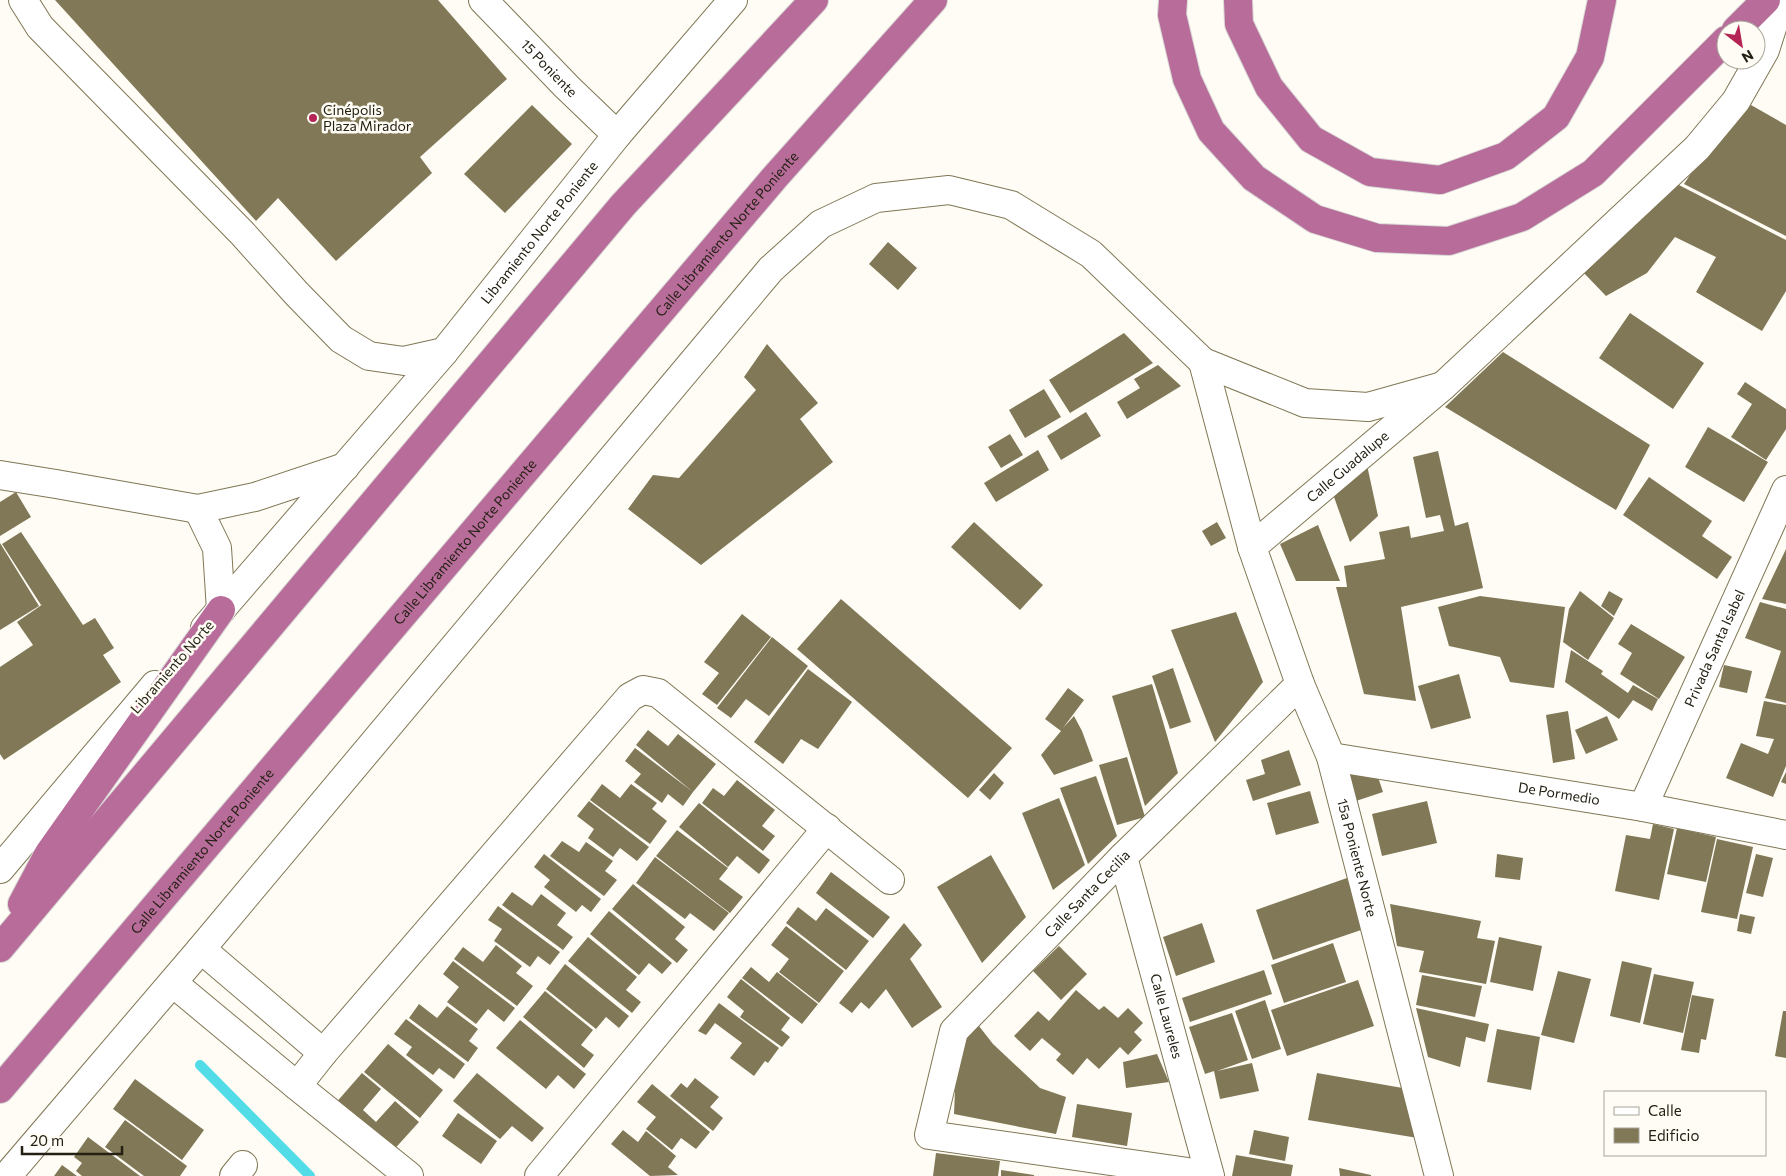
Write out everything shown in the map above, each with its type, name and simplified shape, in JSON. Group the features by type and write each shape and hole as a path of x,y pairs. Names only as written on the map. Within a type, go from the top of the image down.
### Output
{"highway":[{"path":"0,947 623,205 814,0"},
{"name":"Calle Libramiento Norte Poniente","path":"0,1089 776,177 933,0"},
{"path":"1173,0 1172,15 1187,79 1211,131 1254,178 1315,219 1377,238 1449,241 1522,217 1593,173 1716,50"},
{"path":"1238,0 1239,24 1270,87 1311,140 1370,172 1440,180 1506,156 1556,117 1590,56 1602,0"},
{"path":"1746,20 1766,0"},
{"path":"0,947 49,852 221,610"}],"street":[{"path":"23,0 40,27 242,233 341,339 369,356 404,361 444,352"},
{"name":"15 Poniente","path":"483,0 567,87 617,134"},
{"name":"Libramiento Norte Poniente","path":"346,466 444,352 617,134 734,0"},
{"name":"Calle Guadalupe","path":"1252,547 1443,386 1697,148 1736,101 1765,50 1781,0"},
{"path":"7,1176 173,983 771,269 821,224 876,198 949,190 1011,204 1091,254 1203,362 1306,403 1368,407 1443,386"},
{"name":"15a Poniente Norte","path":"1203,362 1252,547 1300,684 1331,757 1438,1176"},
{"path":"0,476 65,485 198,509 255,497 346,466"},
{"name":"Libramiento Norte","path":"1,865 154,685 346,466"},
{"name":"Privada Santa Isabel","path":"1643,807 1786,490"},
{"path":"198,509 217,548 221,610"},
{"name":"Calle Santa Cecilia","path":"1210,1176 929,1135 954,1031 1123,857 1300,684"},
{"path":"297,1086 630,697 643,690 658,693 890,880"},
{"name":"De Pormedio","path":"1331,757 1643,807 1786,836"},
{"path":"539,1176 827,828"},
{"name":"Calle Laureles","path":"1123,857 1210,1176"},
{"path":"201,949 323,1054"},
{"path":"173,983 409,1176"},
{"path":"221,1023 249,990"}],"building":[{"name":"Cinépolis Plaza Mirador","path":"55,0 438,0 507,79 420,157 432,173 336,261 278,198 256,221"},
{"path":"532,105 572,144 505,213 464,174"},
{"path":"1751,105 1786,125 1786,236 1684,184 1713,140"},
{"path":"1675,183 1786,240 1786,291 1762,331 1696,292 1716,257 1675,237 1647,273 1606,296 1583,272"},
{"path":"888,242 917,268 898,290 869,264"},
{"path":"1630,313 1704,363 1673,409 1599,358"},
{"path":"1124,333 1153,363 1070,413 1049,380"},
{"path":"767,344 818,403 800,419 833,462 701,565 628,509 653,475 679,478 756,390 744,377"},
{"path":"1503,352 1650,445 1616,510 1445,407"},
{"path":"1158,365 1181,386 1127,419 1117,402 1140,388 1134,379"},
{"path":"1745,382 1786,409 1786,429 1766,460 1731,437 1752,404 1737,394"},
{"path":"1044,389 1061,417 1025,438 1009,410"},
{"path":"1086,412 1101,436 1061,460 1047,436"},
{"path":"1708,427 1768,462 1744,502 1685,467"},
{"path":"1010,434 1023,455 1001,468 988,447"},
{"path":"1038,450 1049,470 996,502 984,483"},
{"path":"1438,451 1455,526 1468,522 1483,588 1401,607 1416,701 1364,694 1336,587 1347,587 1344,566 1385,559 1379,532 1409,526 1411,538 1444,531 1440,515 1426,518 1413,457"},
{"path":"1367,465 1378,516 1350,542 1334,497"},
{"path":"1649,477 1712,521 1702,536 1732,557 1717,579 1623,515"},
{"path":"16,492 31,517 0,536 0,502"},
{"path":"974,522 1043,585 1020,610 951,547"},
{"path":"1217,522 1226,538 1211,546 1202,531"},
{"path":"1318,525 1340,581 1296,581 1280,544"},
{"path":"21,532 83,625 95,618 114,648 103,655 121,682 4,760 0,754 0,667 33,645 17,622 43,604 41,605 2,544"},
{"path":"0,543 39,606 0,630"},
{"path":"1786,549 1786,604 1762,599"},
{"path":"1580,591 1614,618 1588,660 1563,642 1569,609"},
{"path":"1609,591 1623,599 1614,616 1601,606"},
{"path":"1480,596 1565,607 1554,688 1510,682 1500,657 1449,646 1438,607"},
{"path":"841,599 1012,748 968,798 797,649"},
{"path":"1760,602 1786,609 1786,703 1765,698 1781,651 1745,638"},
{"path":"1236,612 1263,682 1215,742 1171,630"},
{"path":"742,614 771,637 717,705 702,694 719,673 704,662"},
{"path":"1631,624 1685,657 1659,699 1620,674 1632,653 1618,644"},
{"path":"772,637 808,666 769,716 746,699 731,718 717,708"},
{"path":"1571,650 1603,671 1601,674 1628,693 1633,685 1658,699 1652,711 1633,700 1619,719 1565,682"},
{"path":"1724,665 1752,671 1747,693 1719,687"},
{"path":"1173,668 1191,722 1170,729 1152,676"},
{"path":"808,669 852,702 818,749 801,739 783,764 754,742"},
{"path":"1459,674 1471,718 1431,729 1418,686"},
{"path":"1152,684 1178,773 1145,806 1112,696"},
{"path":"1068,688 1084,700 1063,728 1074,716 1082,731 1093,761 1054,775 1041,755 1061,731 1045,719"},
{"path":"1764,701 1786,705 1786,766 1773,797 1726,778 1741,743 1768,754 1774,739 1756,736"},
{"path":"1568,711 1575,759 1553,763 1546,715"},
{"path":"1607,716 1618,740 1586,754 1575,730"},
{"path":"648,730 668,746 678,734 716,764 693,792 636,745"},
{"path":"635,748 693,792 683,806 668,794 662,803 634,782 641,774 625,761"},
{"path":"1289,750 1301,785 1253,801 1246,780 1265,774 1261,760"},
{"path":"1127,757 1145,817 1117,825 1099,765"},
{"path":"1342,767 1375,768 1383,792 1353,802"},
{"path":"1786,772 1786,784 1781,782"},
{"path":"994,773 1004,783 990,800 979,790"},
{"path":"1096,776 1117,836 1088,864 1060,788"},
{"path":"737,780 775,810 762,826 775,836 763,851 702,803 713,788 724,796"},
{"path":"602,784 620,798 631,784 657,803 652,809 667,821 650,844 590,800"},
{"path":"1310,791 1319,823 1276,835 1267,803"},
{"path":"1059,798 1085,865 1053,890 1022,813"},
{"path":"589,801 649,847 637,861 620,848 613,857 588,838 594,829 577,816"},
{"path":"1427,801 1437,843 1382,856 1372,814"},
{"path":"699,803 770,860 759,874 737,856 728,867 679,827"},
{"path":"1653,824 1674,829 1659,900 1615,891 1626,835 1650,839"},
{"path":"1677,828 1716,837 1706,882 1667,874"},
{"path":"677,830 728,868 719,879 743,897 730,913 656,856"},
{"path":"1717,839 1753,847 1737,919 1701,912"},
{"path":"562,841 579,852 586,842 613,861 605,871 617,880 604,896 550,856"},
{"path":"544,854 601,899 591,912 582,905 576,912 544,887 550,880 534,867"},
{"path":"1497,854 1523,858 1520,880 1495,877"},
{"path":"1756,854 1773,858 1763,897 1746,893"},
{"path":"991,855 1026,917 982,963 937,887"},
{"path":"655,857 729,913 714,931 690,913 685,919 636,883"},
{"path":"831,872 890,917 873,938 816,893"},
{"path":"1347,878 1364,929 1273,960 1256,910"},
{"path":"633,884 685,927 675,939 688,950 677,963 612,909"},
{"path":"512,892 532,906 541,894 566,913 557,925 573,937 563,950 502,905"},
{"path":"1390,904 1481,921 1477,938 1495,941 1486,984 1419,972 1424,951 1397,946"},
{"path":"498,906 560,952 550,965 538,956 530,967 494,941 502,929 488,920"},
{"path":"798,907 816,921 826,908 869,941 846,970 786,923"},
{"path":"609,911 672,963 662,974 649,963 639,975 590,934"},
{"path":"1740,914 1755,917 1751,934 1737,931"},
{"path":"904,923 922,945 910,959 942,1007 912,1028 886,989 869,1009 861,1002 852,1013 839,1003"},
{"path":"1202,923 1215,962 1176,976 1163,937"},
{"path":"786,926 844,971 819,1003 779,972 789,959 771,945"},
{"path":"588,937 637,977 626,990 641,1002 632,1013 568,961"},
{"path":"1499,937 1542,946 1533,991 1490,982"},
{"path":"1333,943 1346,982 1284,1003 1271,965"},
{"path":"496,945 522,966 516,973 533,986 517,1006 454,959 463,947 483,962"},
{"path":"1059,946 1087,974 1061,1000 1033,971"},
{"path":"453,961 515,1008 504,1022 488,1009 476,1024 447,1002 459,987 443,974"},
{"path":"1622,961 1652,968 1640,1023 1610,1016"},
{"path":"565,964 629,1016 619,1028 606,1017 596,1029 546,989"},
{"path":"751,967 769,982 777,972 818,1004 802,1024 742,978"},
{"path":"1264,970 1272,994 1190,1022 1182,998"},
{"path":"1558,971 1591,979 1574,1043 1541,1035"},
{"path":"1654,974 1694,982 1683,1033 1643,1024"},
{"path":"1422,975 1482,986 1475,1017 1416,1005"},
{"path":"741,979 790,1018 781,1030 790,1037 782,1047 740,1017 744,1011 727,997"},
{"path":"1358,980 1374,1026 1287,1056 1271,1010"},
{"path":"1076,990 1099,1010 1104,1006 1118,1018 1128,1008 1143,1023 1134,1032 1142,1040 1128,1055 1120,1047 1099,1069 1087,1058 1073,1075 1056,1060 1061,1054 1042,1038 1030,1051 1014,1036 1038,1011 1049,1021"},
{"path":"545,991 593,1030 581,1045 594,1055 584,1068 523,1017"},
{"path":"1692,995 1714,999 1706,1040 1701,1039 1699,1053 1681,1050"},
{"path":"1265,1000 1281,1049 1252,1059 1235,1011"},
{"path":"719,1003 779,1048 768,1063 765,1061 754,1076 730,1058 742,1043 715,1023 706,1035 698,1031"},
{"path":"419,1004 437,1018 447,1006 478,1029 469,1041 478,1048 468,1062 409,1018"},
{"path":"1416,1008 1489,1024 1485,1042 1466,1037 1460,1067 1428,1057"},
{"path":"1783,1011 1786,1011 1786,1058 1775,1056"},
{"path":"1232,1013 1248,1060 1217,1071 1252,1063 1259,1091 1220,1099 1214,1071 1205,1074 1189,1027"},
{"path":"406,1019 465,1064 454,1079 439,1068 433,1075 406,1055 412,1047 394,1034"},
{"path":"520,1020 586,1074 574,1089 558,1075 546,1089 496,1048"},
{"path":"975,1021 993,1044 1040,1088 1066,1097 1056,1134 954,1114 957,1043"},
{"path":"1497,1029 1540,1037 1531,1090 1487,1082"},
{"path":"388,1044 443,1090 420,1118 364,1072"},
{"path":"1157,1054 1169,1082 1126,1088 1123,1062"},
{"path":"362,1073 381,1089 363,1110 376,1122 395,1101 419,1122 390,1154 334,1105"},
{"path":"477,1073 544,1128 532,1142 512,1126 500,1139 453,1101"},
{"path":"1317,1073 1414,1090 1424,1139 1308,1120"},
{"path":"695,1078 719,1097 710,1107 723,1118 713,1131 670,1096 681,1083 687,1088"},
{"path":"135,1079 204,1130 182,1160 113,1109"},
{"path":"652,1084 710,1132 696,1149 681,1138 672,1150 646,1129 656,1117 637,1102"},
{"path":"1077,1104 1132,1113 1127,1146 1072,1137"},
{"path":"458,1113 497,1141 481,1164 442,1136"},
{"path":"125,1120 187,1166 180,1176 144,1176 105,1147"},
{"path":"623,1130 638,1142 646,1131 676,1156 668,1167 678,1175 650,1176 611,1144"},
{"path":"1254,1130 1289,1137 1285,1161 1249,1154"},
{"path":"88,1137 140,1176 82,1176 76,1171 82,1163 74,1157"},
{"path":"936,1153 1000,1161 998,1176 933,1176"},
{"path":"1236,1155 1293,1165 1291,1176 1232,1176"},
{"path":"62,1165 77,1176 54,1176"},
{"path":"1339,1168 1371,1175 1371,1176 1340,1176"},
{"path":"1001,1170 1034,1175 1034,1176 1001,1176"}],"waterway":[{"path":"200,1065 310,1176"}],"place":[{"name":"Cinépolis Plaza Mirador","path":"313,118"}]}
